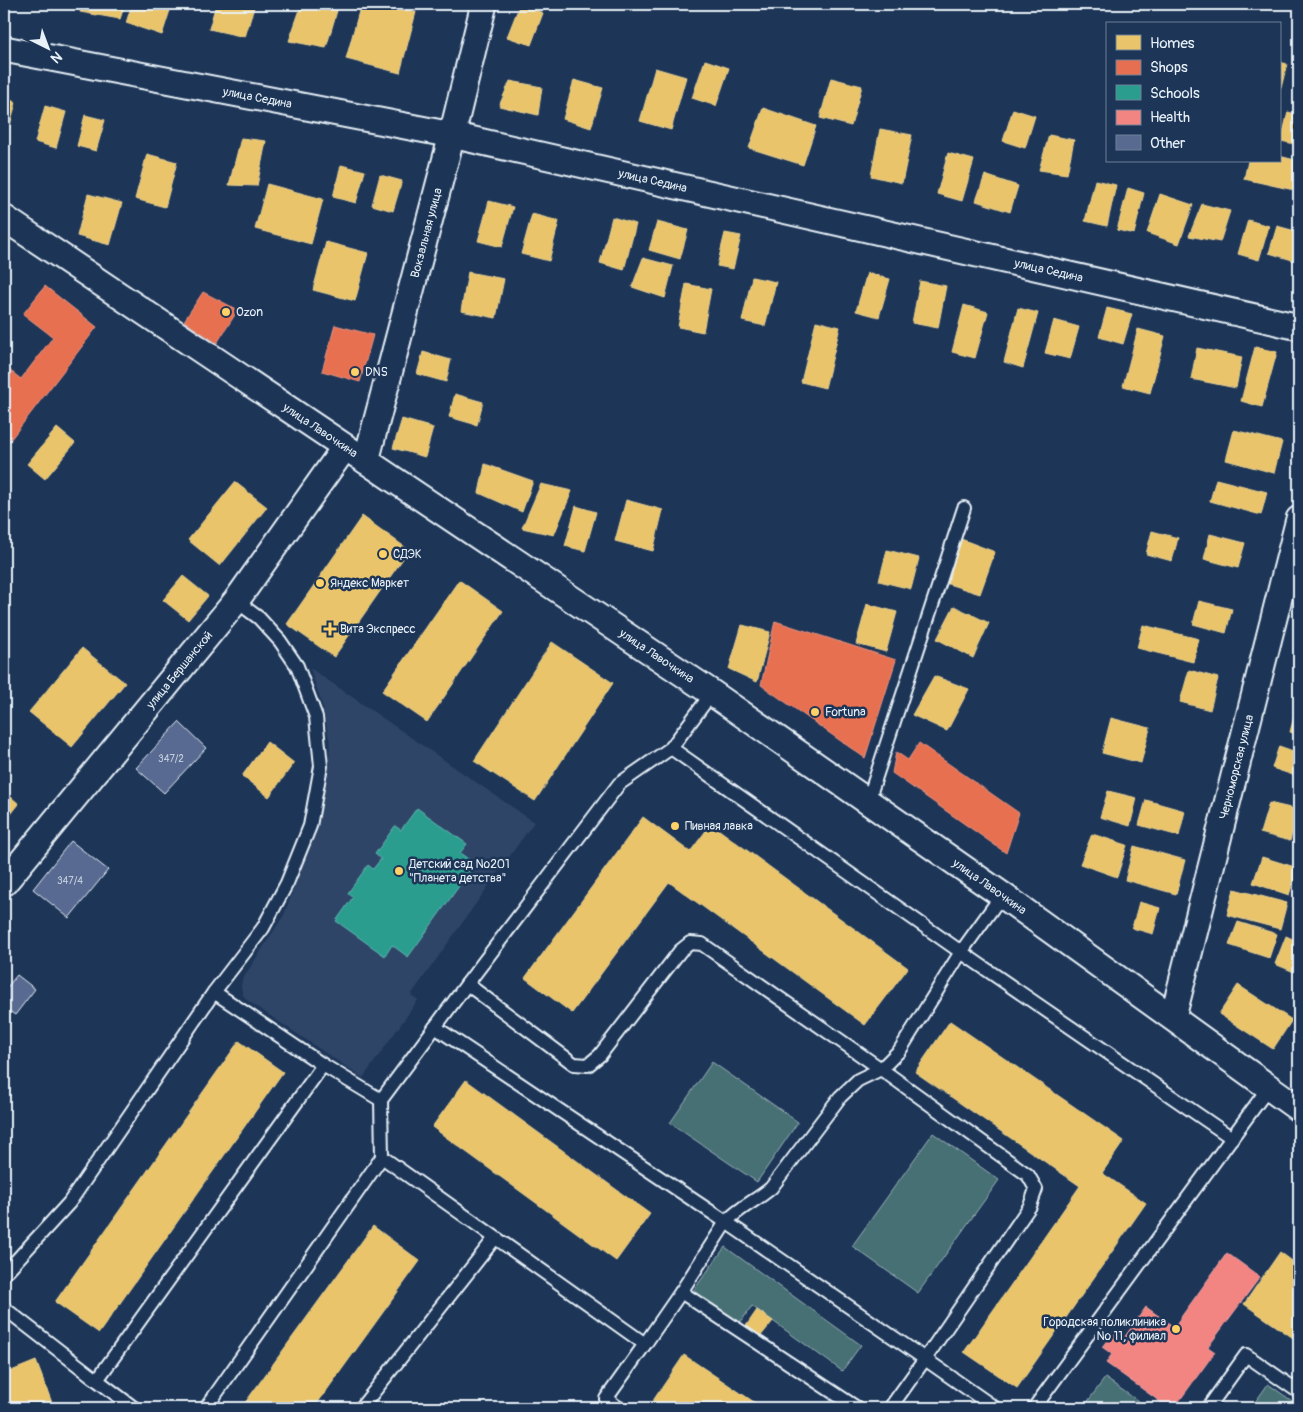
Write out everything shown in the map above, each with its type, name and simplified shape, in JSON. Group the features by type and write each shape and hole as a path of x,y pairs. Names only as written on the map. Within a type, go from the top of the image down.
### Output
{"street":[{"name":"Вокзальная улица","path":"366,461 452,135 484,4"},
{"name":"улица Седина","path":"4,49 452,135 1299,327"},
{"name":"улица Лавочкина","path":"4,218 712,693 1002,895 1299,1109"},
{"name":"улица Бершанской","path":"4,883 236,601 345,448"},
{"name":"Черноморская улица","path":"1173,1017 1299,519"}],"lane":[{"path":"868,801 964,508"},
{"path":"4,1274 68,1203 214,992 263,928 287,883 310,826 321,766 316,717 297,666 280,641 259,618 236,601"},
{"path":"206,1408 382,1157 381,1100 618,784 671,748 712,693"},
{"path":"671,748 961,952 1232,1138"},
{"path":"619,1408 603,1404 681,1292 726,1222 738,1209 771,1188 840,1097 858,1080 881,1069 900,1050 961,952 1002,895"},
{"path":"467,984 574,1064 588,1065 600,1056 680,951 690,943 702,944 1028,1175 1036,1189 1030,1206 890,1408"},
{"path":"214,992 323,1065 381,1100"},
{"path":"435,1027 726,1222 995,1408"},
{"path":"97,1380 323,1065"},
{"path":"1034,1408 1269,1087"},
{"path":"382,1157 645,1344"},
{"path":"361,1408 495,1238"},
{"path":"681,1292 857,1408"},
{"path":"4,1308 134,1408"},
{"path":"1208,1408 1246,1355 1299,1392"}],"shaded area":[{"name":"Детский сад №201 \"Планета детства\"","path":"310,668 534,822 411,995 418,1000 363,1078 248,1001 243,995 241,987 242,980 284,915 316,827 328,776 330,743 323,708"}],"green space":[{"path":"712,1062 798,1122 757,1182 670,1123"},
{"path":"933,1133 999,1180 918,1293 852,1246"},
{"path":"725,1247 861,1345 842,1371 752,1306 739,1324 693,1291"},
{"path":"1105,1378 1148,1408 1083,1408"},
{"path":"1268,1384 1299,1406 1299,1408 1251,1408"}],"building: Homes":[{"path":"83,4 125,4 120,19 80,12"},
{"path":"132,4 172,4 162,35 126,23"},
{"path":"216,4 255,4 245,37 209,29"},
{"path":"302,4 339,4 326,48 289,41"},
{"path":"361,4 384,4 416,12 400,73 346,59"},
{"path":"520,4 543,13 531,45 507,37"},
{"path":"705,60 729,68 716,106 692,98"},
{"path":"1299,60 1299,81 1294,80"},
{"path":"1280,62 1287,64 1280,88"},
{"path":"655,68 686,77 671,130 640,121"},
{"path":"831,78 862,86 851,126 820,118"},
{"path":"574,80 603,88 591,128 563,119"},
{"path":"510,81 542,87 538,115 499,106"},
{"path":"4,98 16,102 4,149"},
{"path":"45,106 66,112 56,148 35,142"},
{"path":"763,108 816,126 803,165 749,148"},
{"path":"1013,109 1035,116 1025,148 1003,141"},
{"path":"1288,112 1299,115 1299,145 1281,141"},
{"path":"85,115 105,120 96,151 77,146"},
{"path":"880,129 912,135 902,183 871,176"},
{"path":"1049,135 1074,140 1067,174 1039,170"},
{"path":"241,138 266,141 257,186 229,185"},
{"path":"948,153 974,160 962,201 937,194"},
{"path":"147,154 177,162 165,207 135,199"},
{"path":"1280,156 1299,161 1294,190 1244,179 1248,162 1280,162"},
{"path":"341,165 365,171 356,203 333,197"},
{"path":"380,175 402,181 393,211 372,205"},
{"path":"985,175 1018,186 1010,212 976,201"},
{"path":"1095,180 1116,185 1107,226 1085,221"},
{"path":"267,184 323,199 311,244 255,229"},
{"path":"1128,188 1144,193 1134,234 1117,230"},
{"path":"88,194 122,203 110,245 77,236"},
{"path":"1160,194 1193,205 1179,244 1147,233"},
{"path":"489,201 513,207 502,247 478,241"},
{"path":"1202,204 1230,211 1220,242 1189,236"},
{"path":"532,214 559,221 549,261 521,254"},
{"path":"612,217 636,224 624,270 600,263"},
{"path":"1248,220 1269,226 1259,260 1238,254"},
{"path":"657,222 688,230 680,259 649,250"},
{"path":"1277,226 1299,232 1299,262 1269,253"},
{"path":"725,233 741,236 733,269 717,266"},
{"path":"326,242 368,253 355,301 313,290"},
{"path":"643,258 673,266 665,298 632,287"},
{"path":"468,272 504,279 496,318 461,311"},
{"path":"867,273 890,279 879,317 856,311"},
{"path":"752,277 776,282 765,326 742,321"},
{"path":"920,281 946,286 938,328 912,323"},
{"path":"686,284 711,289 703,332 678,327"},
{"path":"964,305 988,312 975,358 952,352"},
{"path":"1018,308 1038,313 1023,368 1004,362"},
{"path":"1107,308 1132,314 1123,344 1099,337"},
{"path":"1054,320 1079,327 1070,359 1045,353"},
{"path":"816,321 840,327 825,388 801,382"},
{"path":"1138,329 1165,336 1150,393 1123,386"},
{"path":"1255,347 1277,352 1262,407 1241,401"},
{"path":"1197,348 1242,357 1236,388 1191,379"},
{"path":"423,352 451,360 446,382 417,374"},
{"path":"455,394 483,402 477,425 449,417"},
{"path":"402,419 433,428 425,457 393,448"},
{"path":"57,428 75,443 45,479 27,464"},
{"path":"1234,430 1282,442 1274,473 1226,460"},
{"path":"485,464 533,481 522,512 479,493"},
{"path":"1216,479 1267,492 1261,515 1210,501"},
{"path":"235,482 267,507 220,566 188,540"},
{"path":"541,484 572,491 554,535 522,528"},
{"path":"626,500 663,510 653,551 615,541"},
{"path":"576,506 596,512 585,551 565,546"},
{"path":"362,516 409,550 334,657 287,624"},
{"path":"1152,531 1178,538 1172,561 1146,554"},
{"path":"1210,534 1245,543 1238,568 1204,559"},
{"path":"961,539 995,552 980,594 945,583"},
{"path":"887,550 919,558 911,589 879,581"},
{"path":"183,576 208,596 188,620 163,600"},
{"path":"459,580 503,611 427,722 382,691"},
{"path":"1199,601 1232,609 1226,633 1193,624"},
{"path":"867,604 897,612 886,652 856,644"},
{"path":"954,606 989,623 973,658 937,639"},
{"path":"742,625 770,632 757,682 729,669"},
{"path":"1143,625 1199,639 1193,662 1137,648"},
{"path":"552,642 613,683 535,801 474,761"},
{"path":"82,648 125,683 72,747 29,712"},
{"path":"1189,670 1218,678 1210,710 1180,702"},
{"path":"934,676 969,689 947,731 912,715"},
{"path":"1299,703 1299,735 1290,732"},
{"path":"1111,718 1150,728 1141,763 1102,753"},
{"path":"267,742 294,763 269,797 242,776"},
{"path":"1279,746 1299,753 1299,777 1272,768"},
{"path":"4,791 19,804 4,823"},
{"path":"1108,791 1137,798 1130,826 1100,817"},
{"path":"1146,800 1185,811 1179,836 1139,825"},
{"path":"1269,803 1299,810 1290,841 1260,833"},
{"path":"643,817 690,852 711,824 908,968 865,1025 669,882 572,1013 525,978"},
{"path":"1092,834 1127,845 1117,877 1080,864"},
{"path":"1134,846 1185,860 1176,894 1125,880"},
{"path":"1262,857 1298,868 1289,895 1253,883"},
{"path":"1234,889 1287,903 1280,929 1227,915"},
{"path":"1139,902 1160,908 1153,934 1132,928"},
{"path":"1238,922 1277,934 1269,958 1229,945"},
{"path":"1286,936 1299,942 1299,974 1275,964"},
{"path":"1238,985 1292,1020 1273,1049 1219,1014"},
{"path":"950,1021 1124,1141 1102,1173 1146,1203 1017,1388 964,1352 1080,1186 915,1072"},
{"path":"239,1041 283,1072 99,1333 55,1302"},
{"path":"466,1080 650,1214 616,1261 432,1127"},
{"path":"373,1226 420,1261 314,1408 242,1407"},
{"path":"1280,1252 1299,1266 1299,1342 1244,1304"},
{"path":"757,1310 773,1321 760,1337 746,1326"},
{"path":"684,1355 763,1408 648,1408"},
{"path":"36,1361 54,1408 4,1408 4,1374"}],"building: Shops":[{"path":"45,286 97,327 4,448 4,366 21,379 53,337 23,314"},
{"path":"203,292 238,310 217,343 184,321"},
{"path":"335,325 373,335 360,382 322,371"},
{"path":"775,621 896,660 865,758 761,685"},
{"path":"919,743 1019,813 1006,853 892,773 896,752 908,760"}],"building: Schools":[{"path":"417,808 467,844 460,853 475,864 408,957 392,945 385,956 336,921 353,897 348,893 368,865 373,869 381,859 375,854 395,826 401,830"}],"building: Health":[{"name":"Городская поликлиника № 11, филиал","path":"1227,1253 1260,1277 1208,1347 1215,1352 1174,1408 1169,1408 1106,1363 1112,1354 1102,1347 1114,1331 1124,1338 1146,1307 1174,1327"}],"building: Other":[{"path":"179,722 206,748 164,793 136,768"},
{"path":"71,841 108,870 69,918 33,889"},
{"path":"17,975 35,989 15,1015 4,1007 4,991"}],"place":[{"name":"Ozon","path":"226,312"},
{"name":"DNS","path":"355,372"},
{"name":"СДЭК","path":"383,554"},
{"name":"Яндекс Маркет","path":"320,583"},
{"name":"Вита Экспресс","path":"330,629"},
{"name":"Fortuna","path":"815,712"},
{"name":"Пивная лавка","path":"675,826"},
{"name":"Детский сад №201 \"Планета детства\"","path":"399,871"},
{"name":"Городская поликлиника № 11, филиал","path":"1176,1329"}]}
